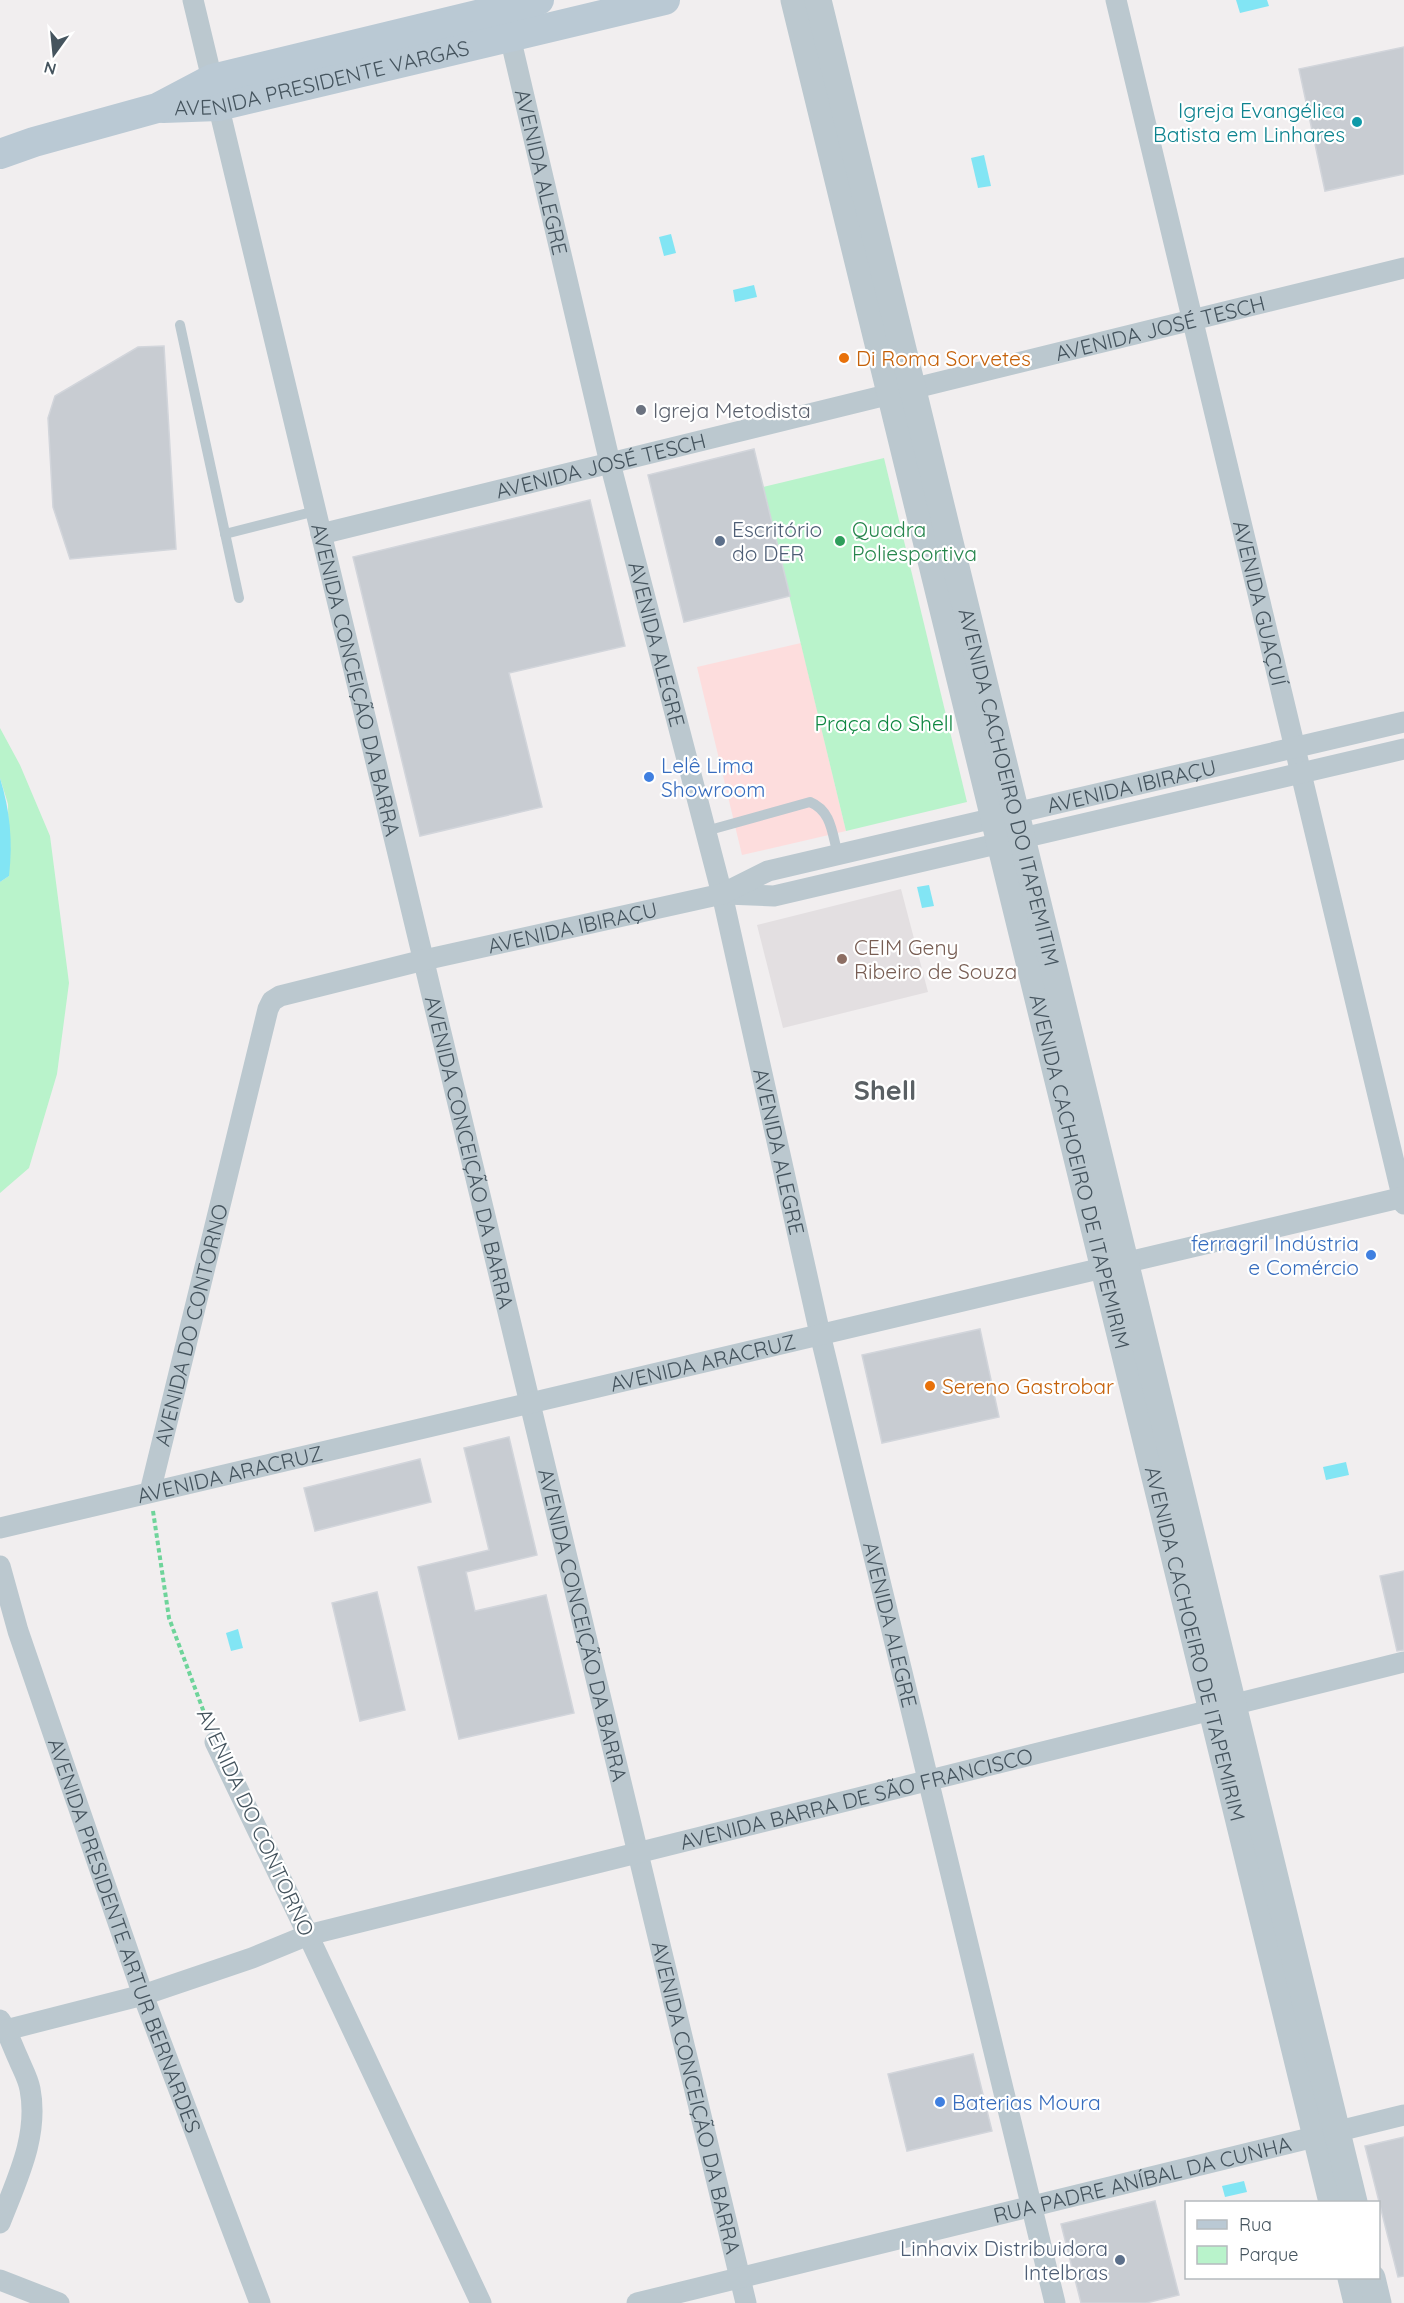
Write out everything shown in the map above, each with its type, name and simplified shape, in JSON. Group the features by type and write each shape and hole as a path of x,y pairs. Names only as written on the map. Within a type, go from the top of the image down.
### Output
{"main road":[{"name":"AVENIDA PRESIDENTE VARGAS","path":"0,154 34,142 215,92 502,4 539,0"},
{"name":"AVENIDA PRESIDENTE VARGAS","path":"215,92 510,37 664,0"}],"street":[{"name":"AVENIDA CONCEIÇÃO DA BARRA","path":"193,0 746,2303"},
{"name":"AVENIDA CACHOEIRO DE ITAPEMIRIM","path":"794,0 902,392 1326,2134 1332,2201"},
{"path":"818,0 902,392"},
{"name":"AVENIDA GUAÇUÍ","path":"1116,0 1404,1199"},
{"name":"AVENIDA ALEGRE","path":"502,4 610,463 722,894 820,1334 1055,2303"},
{"name":"AVENIDA JOSÉ TESCH","path":"321,534 1404,268"},
{"name":"AVENIDA IBIRAÇU","path":"722,894 774,896 1294,747 1404,722"},
{"name":"AVENIDA IBIRAÇU","path":"272,1001 280,996 423,960 722,894 768,871 838,855 1008,828 1301,773 1404,749"},
{"name":"AVENIDA DO CONTORNO","path":"150,1492 268,1009 272,1001"},
{"name":"AVENIDA ARACRUZ","path":"0,1528 1114,1265 1404,1199"},
{"name":"AVENIDA PRESIDENTE ARTUR BERNARDES","path":"0,1566 18,1631 143,1995 260,2303"},
{"name":"AVENIDA BARRA DE SÃO FRANCISCO","path":"3,2025 143,1995 252,1958 308,1935 1404,1662"},
{"name":"AVENIDA DO CONTORNO","path":"215,1742 482,2303"},
{"path":"0,2223 30,2139 33,2115 29,2086 3,2025"},
{"name":"RUA PADRE ANÍBAL DA CUNHA","path":"637,2303 1404,2115"},
{"path":"1326,2134 1354,2201"},
{"path":"1351,2279 1357,2303"},
{"path":"1372,2279 1378,2303"},
{"path":"0,2280 59,2303"}],"lane":[{"path":"180,326 239,598"},
{"path":"225,534 316,511"},
{"path":"706,831 810,802 821,807 828,816 838,855"}],"path":[{"name":"AVENIDA DO CONTORNO","path":"150,1492 169,1618 215,1742"}],"shaded area":[{"path":"801,643 846,831 742,855 697,667"},
{"name":"CEIM Geny Ribeiro de Souza","path":"901,889 928,992 783,1028 757,925"}],"green space":[{"name":"Praça do Shell","path":"884,458 967,802 846,831 763,487"},
{"path":"0,728 20,765 50,836 69,983 57,1074 29,1168 0,1193 0,882 9,876 8,804 0,778"}],"water":[{"path":"1236,0 1267,0 1269,6 1240,13"},
{"path":"984,155 991,186 978,188 971,158"},
{"path":"671,234 676,253 664,256 659,237"},
{"path":"754,285 757,297 735,302 733,290"},
{"path":"0,778 8,814 11,851 9,876 0,882"},
{"path":"929,885 934,906 922,908 917,887"},
{"path":"1346,1462 1349,1475 1326,1480 1323,1467"},
{"path":"238,1629 243,1648 231,1651 226,1633"},
{"path":"1244,2181 1247,2192 1225,2197 1222,2186"}],"building":[{"name":"Igreja Evangélica Batista em Linhares","path":"1404,47 1404,174 1325,191 1299,69"},
{"path":"164,346 176,549 70,559 53,507 48,418 55,396 138,347"},
{"name":"Escritório do DER","path":"754,449 790,596 684,622 648,475"},
{"path":"590,500 625,646 509,673 542,807 420,836 353,557"},
{"name":"Sereno Gastrobar","path":"980,1329 999,1417 882,1443 862,1355"},
{"path":"509,1437 537,1555 466,1572 475,1611 546,1595 574,1713 459,1739 418,1567 489,1550 464,1448"},
{"path":"420,1459 431,1502 315,1531 304,1488"},
{"path":"1404,1571 1404,1650 1397,1651 1380,1576"},
{"path":"377,1592 405,1710 360,1721 332,1603"},
{"name":"Baterias Moura","path":"973,2054 992,2131 907,2151 888,2074"},
{"path":"1404,2137 1404,2276 1398,2277 1365,2146"},
{"name":"Linhavix Distribuidora Intelbras","path":"1155,2201 1179,2295 1146,2303 1081,2303 1061,2224"}],"place":[{"name":"Igreja Evangélica Batista em Linhares","path":"1357,122"},
{"name":"Di Roma Sorvetes","path":"844,358"},
{"name":"Igreja Metodista","path":"641,410"},
{"name":"Escritório do DER","path":"720,541"},
{"name":"Quadra Poliesportiva","path":"840,541"},
{"name":"Lelê Lima Showroom","path":"649,777"},
{"name":"CEIM Geny Ribeiro de Souza","path":"842,959"},
{"name":"ferragril Indústria e Comércio","path":"1371,1255"},
{"name":"Sereno Gastrobar","path":"930,1386"},
{"name":"Baterias Moura","path":"940,2102"},
{"name":"Linhavix Distribuidora Intelbras","path":"1120,2260"}],"district":[{"name":"Shell","path":"885,1090"}]}
